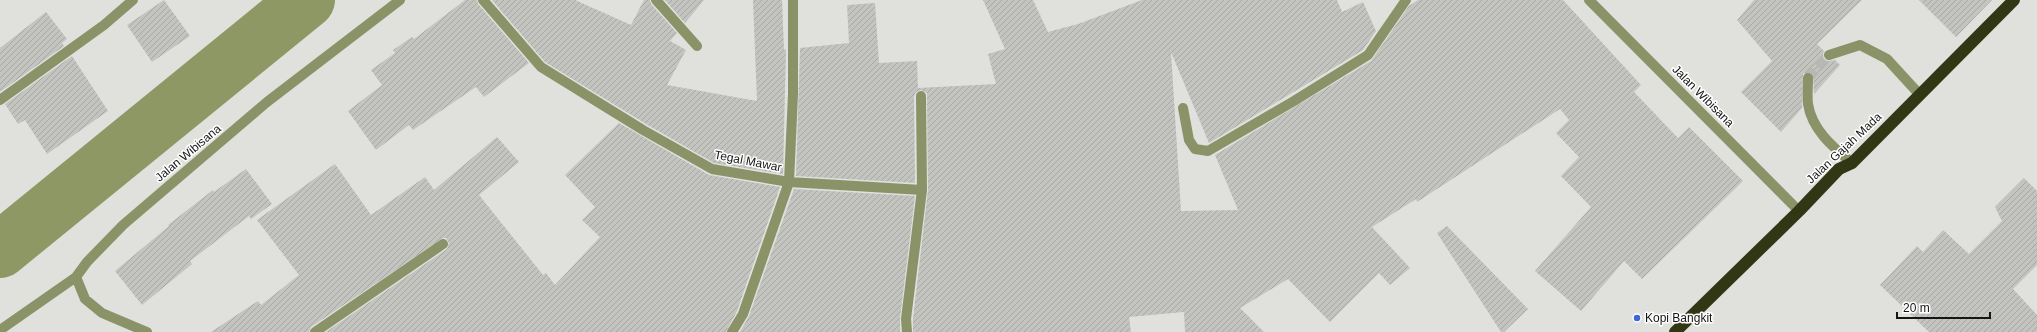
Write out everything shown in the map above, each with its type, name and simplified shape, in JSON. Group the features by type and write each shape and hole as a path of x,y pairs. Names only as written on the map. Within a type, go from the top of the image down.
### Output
{"highway":[{"name":"Jalan Gajah Mada","path":"1675,332 1799,211 1839,169 1852,163 2014,0"}],"street":[{"path":"0,100 104,25 133,0"},
{"name":"Jalan Wibisana","path":"0,330 76,277 87,262 123,225 268,102 400,0"},
{"name":"Tegal Mawar","path":"483,0 541,67 643,130 712,169 789,182 922,190"},
{"path":"656,0 697,46"},
{"path":"732,332 743,314 789,182 794,94 793,0"},
{"path":"1183,108 1188,140 1195,149 1208,151 1294,101 1368,55 1406,0"},
{"name":"Jalan Wibisana","path":"1589,0 1799,211"},
{"path":"1829,55 1860,45 1887,59 1920,95"},
{"path":"1808,78 1808,105 1818,130 1852,163"},
{"path":"906,332 906,319 922,190 921,96"},
{"path":"315,332 443,244"},
{"path":"76,277 85,299 102,312 147,332"}],"building":[{"path":"164,0 190,36 152,62 127,25"},
{"path":"465,0 477,0 478,4 529,63 484,97 476,87 413,130 409,125 376,150 348,111 382,85 371,70 395,53 393,50 412,37 414,39"},
{"path":"492,0 575,0 631,25 644,0 650,0 651,4 677,33 670,41 686,50 667,85 757,101 753,0 782,0 784,50 786,49 783,174 714,163 646,124 545,62"},
{"path":"665,0 704,0 685,23"},
{"path":"983,0 1033,0 1048,32 1078,24 1142,0 1337,0 1342,12 1363,2 1376,31 1363,50 1209,143 1171,52 1181,211 1238,210 1215,155 1371,61 1409,6 1418,0 1563,0 1641,85 1634,92 1678,138 1689,127 1743,181 1642,279 1624,261 1581,311 1535,271 1591,207 1561,176 1579,157 1556,133 1569,120 1560,109 1417,202 1416,199 1372,227 1410,268 1390,285 1379,273 1330,322 1288,279 1240,308 1264,332 1185,332 1184,312 1129,317 1131,332 913,332 913,319 928,190 927,93 921,90 916,92 914,96 915,183 796,176 800,48 849,43 847,5 875,3 879,63 917,61 918,88 996,84 988,54 1005,49"},
{"path":"1754,0 1862,0 1817,44 1824,51 1824,60 1835,60 1840,65 1814,94 1813,75 1808,72 1803,74 1802,108 1781,132 1741,92 1772,61 1737,20"},
{"path":"1919,0 1992,0 1956,37"},
{"path":"46,12 67,39 62,43 64,46 0,92 0,48"},
{"path":"72,56 108,111 47,154 25,120 18,124 5,104"},
{"path":"619,123 709,175 780,187 737,311 726,332 326,332 447,249 449,243 446,238 443,238 311,327 309,332 211,332 258,301 261,305 299,275 257,220 335,164 371,215 425,177 434,190 497,137 519,162 479,195 543,275 546,273 555,285 600,237 582,220 595,207 565,175"},
{"path":"246,169 272,204 251,219 249,216 190,261 192,264 142,305 115,271 169,226 168,225 213,190 214,192"},
{"path":"2024,178 2037,191 2037,265 2013,289 2037,315 2037,332 1929,332 1880,285 1917,246 1923,252 1943,230 1969,254 2002,221 1995,207"},
{"path":"794,189 915,196 900,318 900,332 740,332 749,316"},
{"path":"1447,226 1528,309 1504,332 1501,332 1437,233"}],"waterway":[{"path":"0,250 307,0"}],"tunnel":[{"path":"1808,78 1829,55"}],"place":[{"name":"Kopi Bangkit","path":"1637,318"}]}
